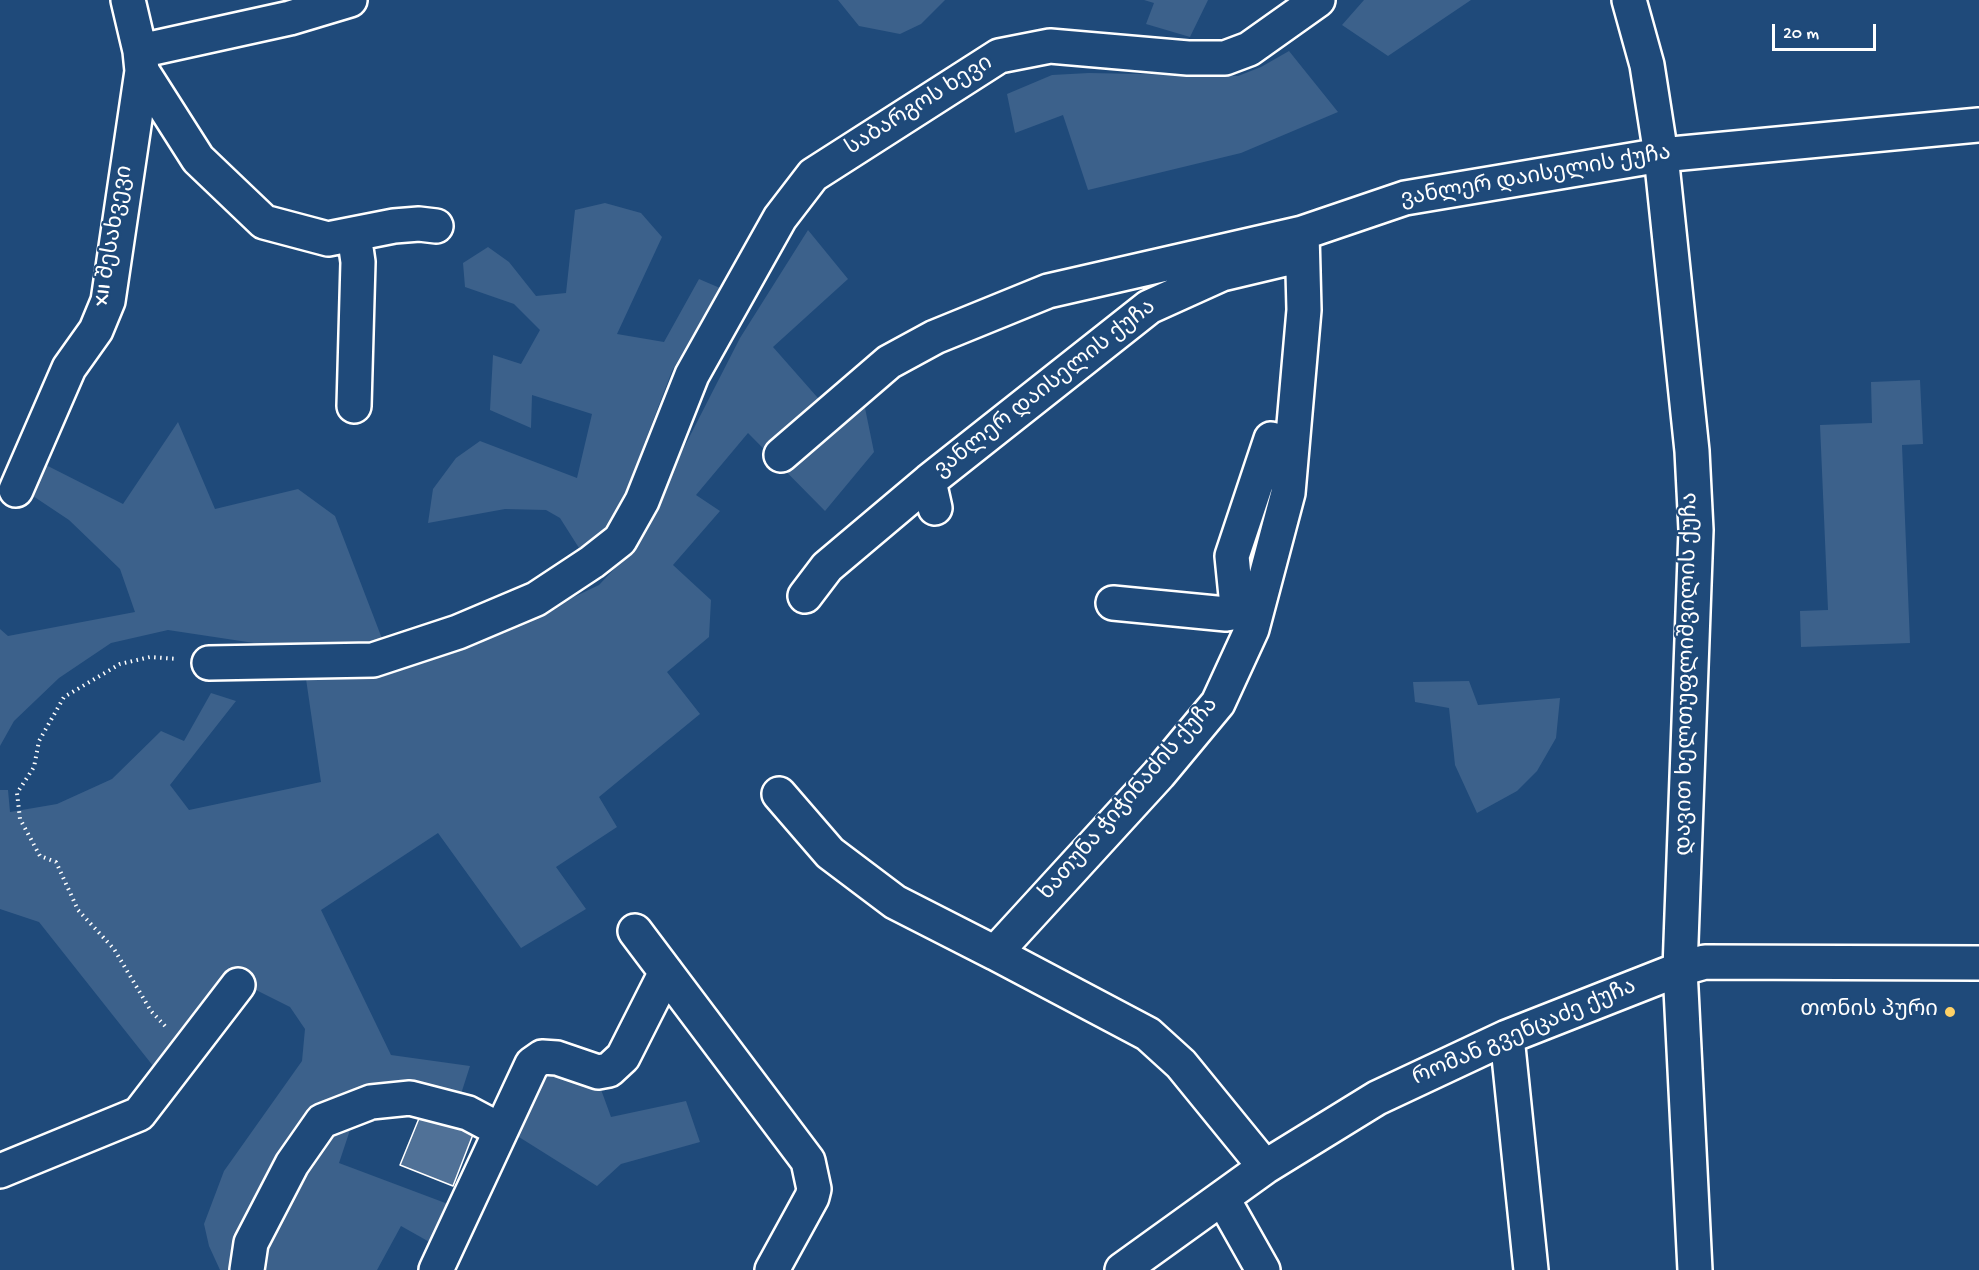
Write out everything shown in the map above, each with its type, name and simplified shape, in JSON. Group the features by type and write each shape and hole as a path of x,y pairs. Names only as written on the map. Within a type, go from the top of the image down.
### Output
{"street":[{"name":"XII შესახვევი","path":"128,0 141,61 198,159 264,222 328,238 411,224 436,226"},
{"path":"141,61 350,0"},
{"name":"საბარგოს ხევი","path":"209,663 373,660 458,632 536,599 592,562 620,540 642,501 692,375 780,218 813,175 999,56 1050,46 1188,58 1225,58 1249,50 1318,0"},
{"name":"დავით ხელთუფლიშვილის ქუჩა","path":"1630,5 1647,64 1661,155 1692,451 1696,530 1680,969 1695,1270"},
{"name":"XII შესახვევი","path":"16,490 69,368 96,330 108,301 141,61"},
{"name":"ვანლერ დაისელის ქუჩა","path":"805,596 827,567 932,494 1149,307 1222,274 1302,244 1405,198 1661,155 1979,125"},
{"path":"354,234 358,262 354,406"},
{"path":"781,455 889,362 935,337 1048,291 1302,244"},
{"name":"ხათუნა ჭიჭინაძის ქუჩა","path":"995,953 1159,774 1218,703 1252,629 1252,609 1287,493 1304,310 1302,244"},
{"path":"1252,609 1236,596 1232,556 1271,440"},
{"path":"1113,603 1226,614 1252,609"},
{"path":"779,794 830,853 895,902 1149,1034 1181,1064 1265,1167"},
{"path":"635,931 808,1161 814,1189 812,1197 772,1270"},
{"name":"რომან გვენცაძე ქუჩა","path":"1122,1270 1265,1167 1377,1098 1507,1037 1680,969 1705,962 1979,963"},
{"path":"436,1270 522,1081 532,1064 542,1058 556,1058 598,1072 609,1070 623,1057 666,972"},
{"path":"0,1171 139,1114 238,985"},
{"path":"1507,1037 1531,1270"},
{"path":"247,1270 251,1243 292,1164 322,1121 371,1102 410,1098 468,1113 500,1130"},
{"path":"1223,1199 1263,1270"}],"path":[{"path":"187,1051 151,1011 114,948 78,910 56,862 40,856 20,819 17,793 34,767 39,741 64,697 120,664 150,657 209,663"}],"shaded area":[{"path":"838,0 945,0 921,24 900,34 859,26"},
{"path":"1144,0 1208,0 1190,37 1146,24 1154,3"},
{"path":"1364,0 1471,0 1388,56 1342,25"},
{"path":"1289,51 1338,112 1241,153 1088,190 1063,115 1015,133 1007,94 1052,75 1089,73 1238,76 1261,67"},
{"path":"605,203 641,213 662,237 617,334 664,342 699,279 720,288 672,371 620,507 602,533 579,548 560,518 546,510 505,509 428,523 433,489 456,458 480,441 577,478 592,414 532,395 531,428 490,410 493,355 521,364 540,330 514,304 465,287 463,263 488,247 509,262 536,296 566,293 575,210"},
{"path":"808,230 848,279 773,347 825,406 886,376 892,385 865,408 874,452 825,511 748,433 696,495 720,511 673,565 711,600 709,637 667,672 700,714 599,797 617,827 556,867 586,909 521,948 438,833 321,910 391,1055 470,1066 461,1094 365,1085 339,1163 456,1207 433,1244 401,1226 377,1270 220,1270 209,1246 204,1224 224,1171 302,1061 305,1029 290,1007 254,989 161,1076 39,922 0,909 0,790 8,790 10,812 57,804 112,779 161,731 184,741 211,693 236,701 170,785 189,810 321,782 305,672 517,624 599,585 631,551 740,338"},
{"path":"1920,380 1923,444 1902,445 1910,643 1801,647 1800,611 1828,610 1820,425 1872,423 1871,382"},
{"path":"178,422 215,509 298,489 335,516 386,649 307,651 168,630 111,643 59,678 14,721 0,746 0,629 8,636 135,612 120,569 69,520 24,490 36,460 123,504"},
{"path":"1469,681 1478,705 1560,698 1556,738 1537,771 1517,791 1477,813 1455,765 1449,708 1415,702 1413,682"},
{"path":"539,1069 599,1084 611,1117 686,1101 700,1142 621,1164 597,1186 511,1132"}],"building":[{"path":"422,1111 474,1132 453,1186 400,1165"}],"place":[{"name":"თონის პური","path":"1950,1012"}]}
